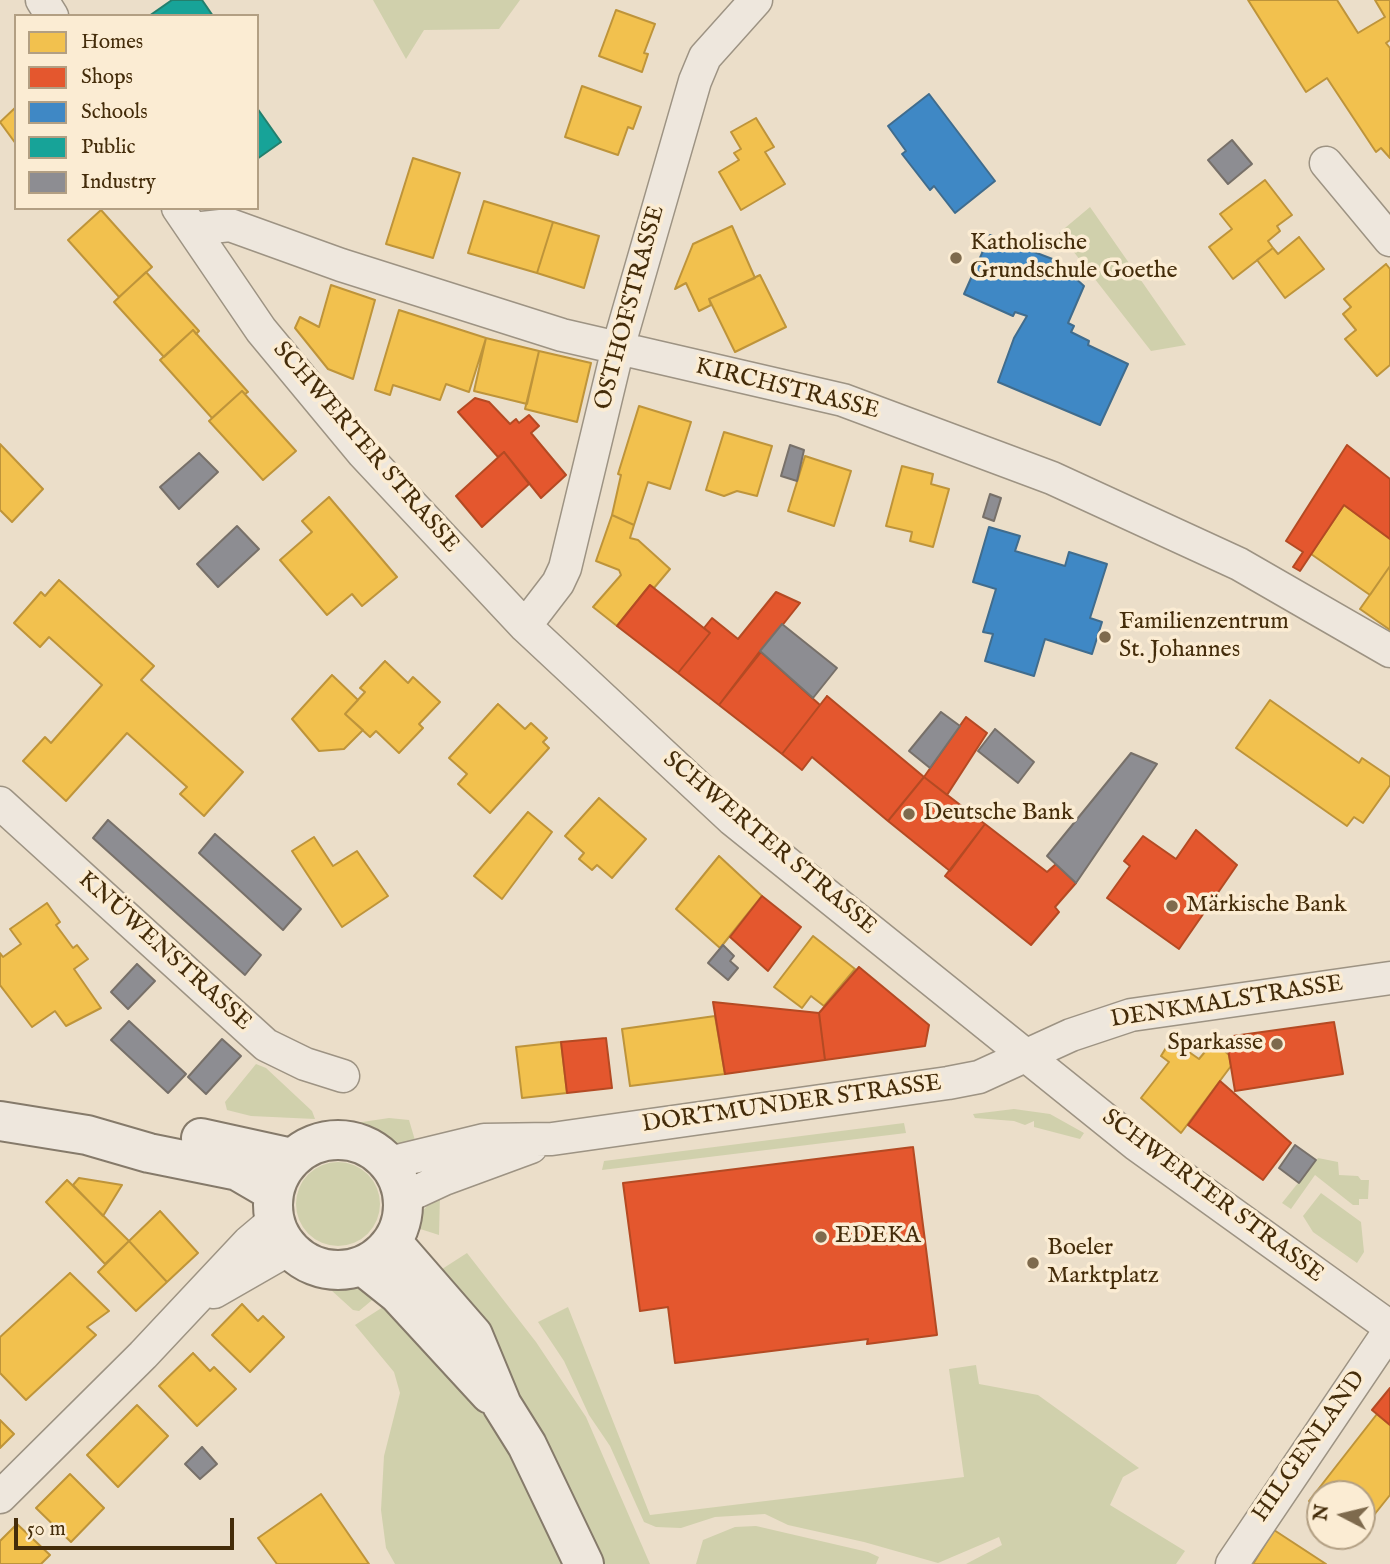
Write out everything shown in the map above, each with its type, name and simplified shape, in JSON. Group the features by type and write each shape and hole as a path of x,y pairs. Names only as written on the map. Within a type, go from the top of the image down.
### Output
{"main road":[{"path":"0,1121 87,1135 149,1153 238,1171 279,1220 320,1268 347,1270 363,1266 379,1256 392,1242 401,1224 403,1198 398,1179 388,1163 373,1149 344,1140 324,1141 292,1158 283,1170 279,1220"},
{"path":"87,1135 153,1131 196,1137 292,1158"},
{"path":"392,1242 473,1335 502,1405 527,1445 584,1564"},
{"path":"363,1266 398,1294 475,1381 502,1405"}],"street":[{"name":"OSTHOFSTRASSE","path":"526,626 558,583 565,568 618,348 695,81 705,57 756,0"},
{"path":"1326,163 1390,240"},
{"name":"KIRCHSTRASSE","path":"186,219 230,225 406,286 562,335 843,400 991,453 1253,570 1390,651"},
{"name":"SCHWERTER STRASSE","path":"186,219 261,330 363,453 526,626 732,819 1137,1145 1390,1328"},
{"name":"KNÜWENSTRASSE","path":"0,803 266,1045 305,1064 343,1076"},
{"name":"DENKMALSTRASSE","path":"1028,1056 1071,1035 1131,1015 1390,978"},
{"name":"DORTMUNDER STRASSE","path":"388,1163 484,1140 552,1139 948,1083 979,1077 1028,1056"},
{"name":"DORTMUNDER STRASSE","path":"403,1198 444,1178 552,1139"},
{"path":"0,1497 194,1303 249,1242 279,1220"},
{"name":"HILGENLAND","path":"1232,1564 1390,1328"}],"green space":[{"path":"373,0 520,0 499,29 424,30 406,59"},
{"path":"1090,207 1186,345 1151,351 1059,233"},
{"path":"256,1064 266,1068 312,1111 315,1119 251,1116 227,1110 225,1102"},
{"path":"1014,1109 1050,1114 1084,1133 1080,1139 1034,1127 1034,1121 1025,1125 1014,1121 975,1118 973,1114"},
{"path":"389,1118 409,1120 417,1147 396,1145 350,1127 349,1124"},
{"path":"904,1123 906,1133 602,1170 604,1161"},
{"path":"1318,1158 1338,1162 1339,1175 1358,1176 1361,1180 1369,1180 1368,1199 1359,1199 1359,1205 1353,1205 1315,1175 1291,1209 1282,1203"},
{"path":"338,1162 354,1165 368,1174 377,1188 380,1204 377,1220 368,1234 354,1243 338,1246 322,1243 308,1234 299,1220 296,1204 299,1188 308,1174 322,1165"},
{"path":"1321,1193 1361,1222 1364,1252 1357,1263 1313,1232 1303,1216"},
{"path":"440,1194 439,1235 414,1227 422,1211"},
{"path":"467,1253 536,1342 586,1417 650,1564 395,1564 386,1548 381,1510 384,1456 400,1393 394,1372 355,1325"},
{"path":"320,1280 358,1283 377,1296 359,1311 353,1310"},
{"path":"568,1307 650,1515 964,1477 949,1369 976,1365 979,1384 1038,1395 1139,1468 1123,1477 1110,1505 1185,1551 1176,1564 966,1564 1002,1545 999,1537 938,1563 864,1542 788,1525 765,1514 715,1517 681,1528 656,1527 644,1522 610,1446 589,1415 564,1361 538,1322"},
{"path":"756,1526 868,1552 879,1557 876,1564 696,1564 703,1540 735,1527"}],"building: Homes":[{"path":"1248,0 1337,0 1358,33 1385,17 1375,0 1390,0 1390,40 1386,43 1390,48 1390,158 1381,148 1376,152 1327,78 1306,92"},
{"path":"616,10 655,24 644,53 648,54 642,72 599,56"},
{"path":"582,86 641,107 633,129 628,127 618,155 565,137"},
{"path":"14,109 14,141 0,122"},
{"path":"756,118 774,147 765,152 785,184 741,210 719,172 739,160 734,153 741,149 731,132"},
{"path":"413,158 460,173 433,258 386,244"},
{"path":"1265,180 1292,215 1277,226 1280,231 1268,241 1273,248 1233,279 1209,247 1232,229 1220,214"},
{"path":"484,201 553,222 537,273 468,253"},
{"path":"101,210 152,267 119,297 68,240"},
{"path":"553,222 599,236 584,288 537,273"},
{"path":"732,226 755,278 709,299 711,305 699,311 686,283 675,289 693,244"},
{"path":"1299,237 1324,269 1285,298 1257,260 1273,248 1278,254"},
{"path":"1386,264 1390,269 1390,365 1377,376 1345,339 1356,330 1343,314 1351,307 1344,299"},
{"path":"146,272 199,331 196,334 193,330 164,357 114,302"},
{"path":"760,275 786,327 735,352 709,299"},
{"path":"331,285 375,300 353,379 328,369 295,328 300,317 319,327"},
{"path":"399,310 486,338 469,392 446,384 440,400 393,385 390,395 375,390"},
{"path":"193,330 248,392 245,394 242,391 212,418 160,360"},
{"path":"486,338 539,351 527,404 474,391"},
{"path":"539,351 591,363 577,422 525,409"},
{"path":"242,391 296,451 263,480 209,421"},
{"path":"639,406 691,422 670,489 648,482 634,525 612,515 621,475 618,474"},
{"path":"724,432 772,446 757,496 737,491 724,496 706,490"},
{"path":"0,444 43,489 12,522 0,510"},
{"path":"805,456 851,471 834,526 788,511"},
{"path":"902,466 933,474 931,484 949,489 933,547 910,541 912,532 886,526"},
{"path":"329,497 397,577 362,606 352,594 327,615 280,560 312,532 302,521"},
{"path":"1344,505 1390,539 1390,566 1370,595 1311,554"},
{"path":"612,515 634,525 630,538 638,540 670,569 654,588 650,585 617,626 593,607 621,575 619,570 596,561"},
{"path":"1390,566 1390,630 1360,609"},
{"path":"59,580 154,666 141,680 243,772 204,816 180,794 187,787 127,733 66,801 23,761 45,737 51,743 102,685 49,637 40,647 14,623 41,592 45,596"},
{"path":"385,661 408,683 413,677 440,702 419,724 423,728 399,753 376,731 370,737 345,714 365,692 360,688"},
{"path":"332,675 358,700 345,714 363,730 344,749 319,751 292,719"},
{"path":"1270,700 1359,763 1362,758 1390,777 1390,785 1363,823 1354,817 1347,826 1236,748"},
{"path":"498,704 525,729 531,723 547,738 543,742 549,748 490,813 458,784 467,774 449,758"},
{"path":"599,798 646,839 612,878 597,865 592,870 579,859 584,853 565,836"},
{"path":"528,812 552,832 502,899 474,876"},
{"path":"314,837 333,866 357,851 388,896 342,927 292,851"},
{"path":"719,856 762,896 720,948 676,909"},
{"path":"47,903 60,922 56,925 73,948 77,945 88,959 74,969 101,1008 66,1026 55,1011 32,1027 0,985 0,953 3,957 21,944 10,929"},
{"path":"813,936 855,969 824,1006 811,996 802,1008 774,987"},
{"path":"715,1016 725,1074 630,1086 622,1029"},
{"path":"1214,1041 1229,1055 1231,1066 1181,1133 1141,1098 1169,1062 1161,1056 1169,1043 1187,1056 1189,1052 1199,1059"},
{"path":"561,1042 567,1093 522,1098 516,1047"},
{"path":"79,1178 122,1185 103,1216 73,1185"},
{"path":"67,1180 129,1241 105,1264 46,1202"},
{"path":"160,1211 198,1253 167,1282 129,1241"},
{"path":"129,1241 167,1282 136,1311 98,1272"},
{"path":"70,1273 109,1311 87,1327 96,1335 26,1400 0,1373 0,1337"},
{"path":"242,1304 258,1321 263,1316 284,1337 250,1372 212,1335"},
{"path":"193,1353 210,1371 214,1367 236,1389 197,1426 159,1386"},
{"path":"137,1405 168,1436 118,1487 87,1455"},
{"path":"1377,1414 1390,1425 1390,1495 1376,1512 1376,1480 1325,1480"},
{"path":"0,1420 14,1434 0,1448"},
{"path":"70,1474 104,1508 71,1542 36,1508"},
{"path":"321,1494 369,1564 277,1564 258,1538"},
{"path":"17,1524 50,1555 41,1564 0,1564 0,1541"},
{"path":"1274,1530 1326,1564 1253,1564"}],"building: Shops":[{"path":"475,398 489,402 510,424 516,419 519,423 529,415 539,426 531,433 566,475 541,498 504,452 498,457 458,412"},
{"path":"1347,445 1390,479 1390,539 1344,505 1300,571 1293,567 1303,552 1286,541"},
{"path":"504,452 529,484 482,527 456,496"},
{"path":"650,585 710,633 678,673 617,626"},
{"path":"776,592 800,603 719,705 678,673 710,633 704,628 712,618 738,639"},
{"path":"760,651 820,705 782,754 719,705"},
{"path":"827,696 924,777 888,821 812,757 802,770 782,754"},
{"path":"966,717 987,733 947,795 924,777"},
{"path":"924,777 985,824 950,871 888,821"},
{"path":"985,824 1047,872 1056,864 1076,883 1055,907 1059,912 1031,945 945,876"},
{"path":"1196,830 1237,865 1179,949 1107,898 1130,866 1124,861 1143,836 1176,859"},
{"path":"762,896 801,927 768,971 730,937"},
{"path":"859,967 929,1025 925,1046 825,1060 819,1013"},
{"path":"713,1002 819,1013 825,1060 725,1074"},
{"path":"1334,1022 1343,1074 1235,1091 1226,1037"},
{"path":"606,1038 612,1088 567,1093 561,1042"},
{"path":"1220,1081 1291,1143 1263,1180 1188,1125"},
{"path":"913,1147 937,1335 867,1344 868,1339 675,1363 668,1307 640,1311 623,1183"},
{"path":"1390,1388 1390,1425 1372,1410"}],"building: Schools":[{"path":"929,94 995,181 955,213 934,186 930,190 902,154 906,151 888,126"},
{"path":"990,235 1055,260 1084,286 1068,323 1074,326 1071,332 1089,341 1088,345 1128,364 1100,425 998,382 1014,338 1027,316 1015,312 1013,316 964,294"},
{"path":"989,527 1020,536 1015,551 1065,566 1069,552 1107,564 1090,618 1102,622 1092,654 1045,639 1034,676 985,661 993,634 983,632 996,589 973,582"}],"building: Public":[{"path":"172,0 202,0 212,14 152,14"},
{"path":"259,111 281,142 259,158"}],"building: Industry":[{"path":"1232,140 1252,164 1228,184 1208,160"},
{"path":"790,445 804,450 797,481 781,476"},
{"path":"199,453 218,472 179,509 160,487"},
{"path":"990,494 1001,498 994,521 983,517"},
{"path":"237,526 259,549 218,587 197,564"},
{"path":"782,624 837,668 813,698 760,651"},
{"path":"941,712 960,726 930,768 909,751"},
{"path":"995,729 1034,762 1018,783 978,751"},
{"path":"1131,753 1157,764 1076,883 1047,856"},
{"path":"108,820 261,955 245,975 93,838"},
{"path":"215,834 301,909 283,930 199,853"},
{"path":"723,945 734,956 730,961 738,968 728,980 708,963"},
{"path":"137,964 155,981 128,1009 111,992"},
{"path":"129,1021 186,1074 168,1093 111,1040"},
{"path":"222,1039 241,1056 206,1094 188,1077"},
{"path":"1295,1145 1316,1160 1299,1183 1279,1168"},
{"path":"202,1447 217,1464 200,1479 185,1464"}],"place":[{"name":"Katholische Grundschule Goethe","path":"956,258"},
{"name":"Familienzentrum St. Johannes","path":"1105,637"},
{"name":"Deutsche Bank","path":"909,814"},
{"name":"Märkische Bank","path":"1172,906"},
{"name":"Sparkasse","path":"1277,1044"},
{"name":"EDEKA","path":"821,1237"},
{"name":"Boeler Marktplatz","path":"1033,1263"}]}
